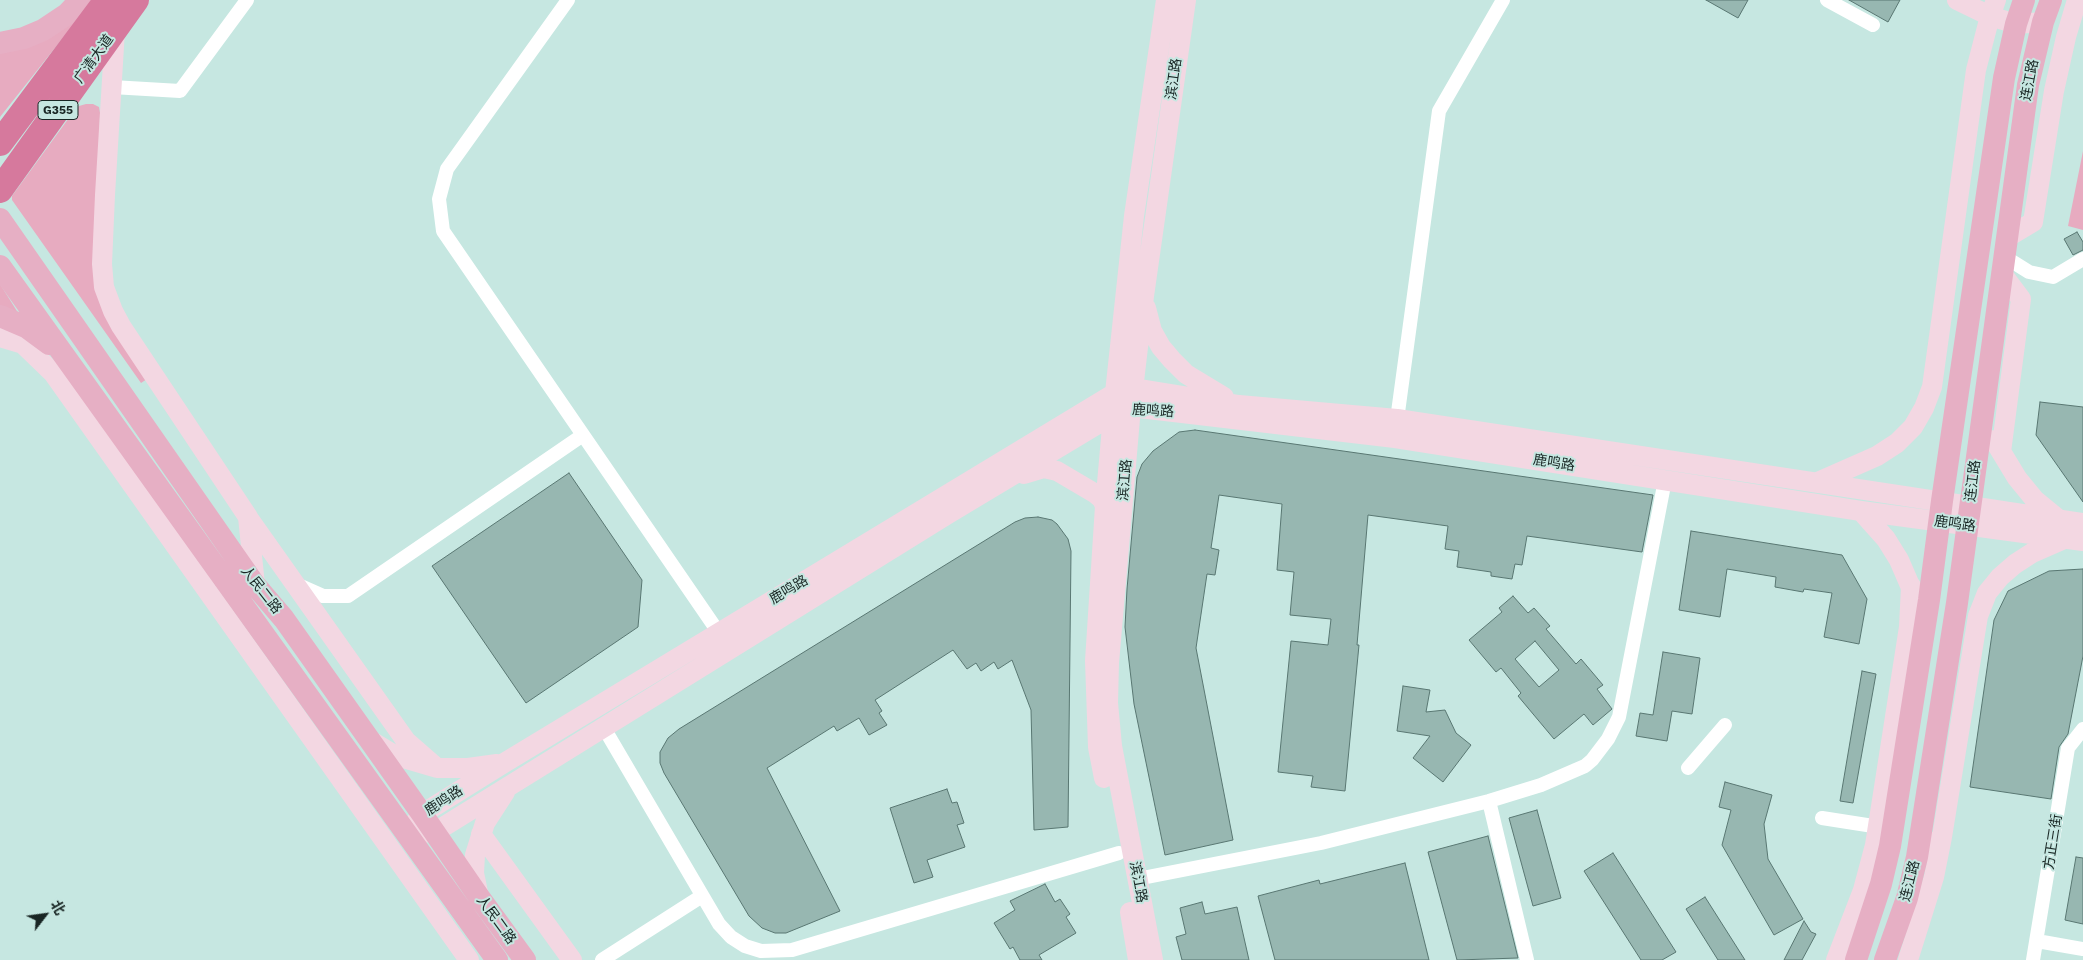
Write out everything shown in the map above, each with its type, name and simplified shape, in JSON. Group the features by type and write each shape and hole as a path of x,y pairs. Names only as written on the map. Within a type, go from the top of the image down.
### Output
{"highway":[{"name":"广清大道","path":"0,143 107,0"},
{"name":"广清大道","path":"0,190 136,0"}],"main road":[{"path":"0,44 24,38 43,30 66,14 80,0"},
{"name":"连江路","path":"1885,960 1907,898 1917,856 1969,515 2028,84 2043,22 2051,0"},
{"name":"连江路","path":"1856,960 1881,884 1885,828 1925,626 1940,511 2004,78 2020,12"},
{"name":"人民二路","path":"0,218 256,585 284,619 478,897 525,960"},
{"name":"人民二路","path":"0,266 498,960"},
{"path":"0,316 26,327 66,357"}],"street":[{"path":"112,87 180,91 248,0"},
{"path":"568,0 447,168 439,199 442,231 720,633"},
{"name":"滨江路","path":"1153,960 1112,746 1108,703 1127,396 1134,216 1166,0"},
{"name":"滨江路","path":"1138,960 1098,747 1095,708 1095,661 1112,415 1127,396 1144,296 1186,0"},
{"path":"1396,428 1439,112 1503,0"},
{"path":"1827,0 1873,25"},
{"path":"1957,0 1992,5 2020,12 2043,22"},
{"path":"2005,256 2033,222 2054,91 2066,37 2077,0"},
{"path":"1818,482 1877,456 1897,443 1913,427 1924,408 1932,387 1976,70 1992,5"},
{"path":"115,30 102,264 106,293 122,326 248,517 406,741 437,768"},
{"path":"1951,251 1981,230"},
{"path":"2005,256 2030,272 2052,277 2083,259"},
{"path":"2001,452 2021,299 2005,256"},
{"path":"1144,296 1152,331 1161,347 1172,360 1186,374 1204,386 1240,405"},
{"path":"0,337 24,344 53,373 469,960"},
{"name":"鹿鸣路","path":"1127,396 1818,482 1940,511 1969,515 2059,519 2083,523"},
{"name":"鹿鸣路","path":"428,823 504,763 720,633 1127,396 1240,405 1396,428 1665,480 1861,511 1940,511"},
{"name":"鹿鸣路","path":"407,833 514,781 604,728 948,514 1112,415"},
{"path":"1982,417 2017,478 2035,500 2059,519"},
{"path":"294,583 323,596 348,596 583,435"},
{"path":"1005,480 1037,470 1051,470 1096,494 1105,506"},
{"path":"1137,879 1321,843 1488,801 1541,785 1578,770 1592,760 1608,739 1619,717 1623,702 1665,480"},
{"path":"1861,511 1886,539 1899,560 1911,586 1925,626"},
{"name":"鹿鸣路","path":"1969,515 2074,540"},
{"path":"248,517 256,585"},
{"path":"1908,960 1934,877 1978,616 1988,593 2000,577 2015,564 2032,553 2074,540"},
{"path":"1836,960 1885,828 1909,627 1911,586"},
{"path":"1948,656 1971,659"},
{"path":"1688,768 1725,725"},
{"path":"604,728 719,924 731,937 745,946 761,951 792,950 1119,853"},
{"name":"方正三街","path":"2033,960 2068,748 2083,729"},
{"path":"367,737 396,756 437,768 468,768 504,763"},
{"path":"478,897 474,864 481,834 492,810 514,781"},
{"path":"1488,801 1527,960"},
{"path":"1822,818 1885,828"},
{"path":"481,834 572,960"},
{"path":"1934,877 1917,856 1942,837"},
{"path":"602,960 702,896"},
{"path":"2037,941 2083,950"}],"shaded area":[{"path":"93,0 0,117 0,46"},
{"path":"93,104 99,107 100,113 97,287 150,377 141,383 12,200 12,196 74,111 79,106"},
{"path":"2083,151 2083,230 2068,226"},
{"path":"0,284 20,316 0,309"}],"building":[{"path":"1706,0 1748,0 1738,18"},
{"path":"1849,0 1900,0 1888,22"},
{"path":"2077,232 2083,242 2083,250 2073,255 2064,239"},
{"path":"2040,402 2083,407 2083,502 2036,435"},
{"path":"1195,430 1653,495 1642,552 1527,536 1522,565 1515,564 1512,579 1491,576 1491,572 1457,567 1459,551 1445,549 1448,526 1368,515 1357,645 1359,645 1345,791 1311,787 1313,776 1278,772 1291,641 1328,645 1331,619 1290,615 1294,572 1277,570 1282,504 1219,495 1211,548 1219,550 1215,575 1207,574 1196,648 1233,840 1165,855 1134,704 1125,627 1127,589 1137,477 1142,464 1153,451 1179,432"},
{"path":"569,473 642,580 638,627 526,703 432,566"},
{"path":"1038,517 1052,520 1057,524 1068,539 1071,551 1068,827 1034,830 1031,710 1012,660 998,669 994,662 981,671 976,663 967,669 953,650 875,700 882,711 879,713 887,725 869,735 859,718 837,731 834,726 767,768 840,911 786,933 775,933 762,928 749,916 664,773 660,763 660,752 668,738 679,729 1015,522 1025,518"},
{"path":"1691,531 1842,555 1867,599 1859,644 1824,637 1832,593 1804,589 1803,592 1775,587 1776,577 1727,569 1720,617 1679,610"},
{"path":"2083,569 2083,656 2068,734 2059,747 2051,799 1970,787 1994,620 2008,591 2049,571"},
{"path":"1513,596 1528,613 1534,608 1550,626 1546,629 1576,664 1581,659 1603,685 1597,689 1612,709 1593,725 1584,714 1554,739 1518,696 1521,693 1501,668 1496,672 1469,640 1502,612 1499,608","holes":["1535,641 1559,670 1539,687 1515,659"]},
{"path":"1663,652 1700,658 1692,714 1672,711 1667,741 1636,736 1640,713 1653,715"},
{"path":"1862,671 1876,674 1853,803 1840,801"},
{"path":"1403,686 1430,690 1426,712 1445,710 1456,733 1471,745 1443,782 1413,758 1430,736 1397,731"},
{"path":"1725,782 1772,795 1764,824 1768,859 1803,919 1774,935 1722,845 1731,810 1719,807"},
{"path":"947,789 952,803 957,802 964,823 957,825 965,847 927,860 933,877 914,883 890,808"},
{"path":"1537,810 1561,898 1533,906 1509,818"},
{"path":"1488,836 1518,958 1457,960 1428,852"},
{"path":"1613,853 1676,952 1662,960 1641,960 1584,871"},
{"path":"2076,857 2083,858 2083,924 2065,920"},
{"path":"1405,863 1429,960 1275,960 1258,896 1319,880 1320,884"},
{"path":"1045,884 1055,902 1060,899 1070,914 1066,917 1076,933 1039,955 1042,960 1020,960 1013,947 1010,949 994,923 1015,910 1010,901"},
{"path":"1705,897 1745,960 1718,960 1686,909"},
{"path":"1202,902 1205,914 1237,907 1249,960 1182,960 1176,937 1186,934 1180,908"},
{"path":"1804,921 1811,932 1816,934 1802,960 1784,960"}]}
